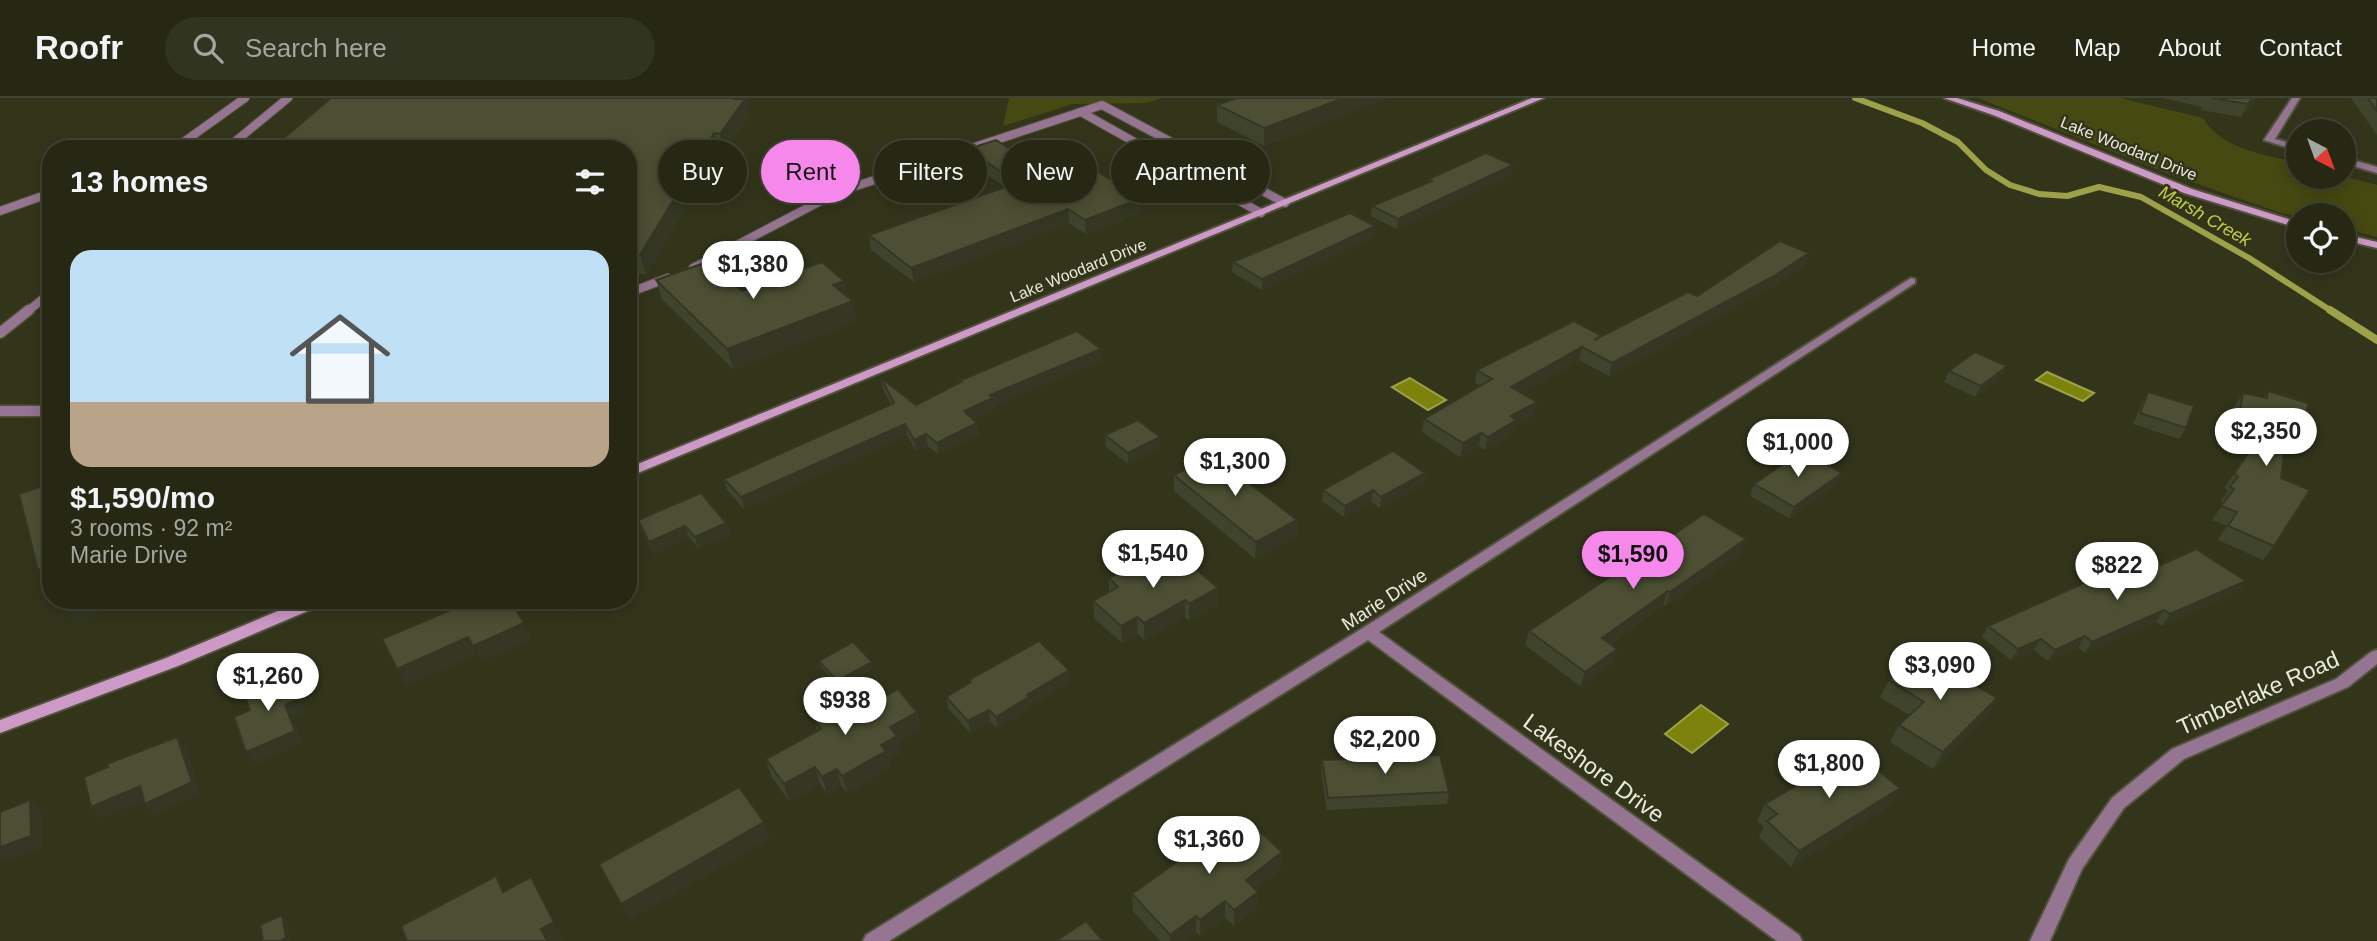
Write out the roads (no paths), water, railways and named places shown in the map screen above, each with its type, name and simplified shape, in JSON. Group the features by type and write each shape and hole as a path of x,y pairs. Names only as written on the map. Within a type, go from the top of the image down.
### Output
{"street":[{"name":"Lake Woodard Drive","path":"637,469 1540,98"},
{"name":"Lake Woodard Drive","path":"1948,98 1996,113 2188,191 2286,221"},
{"path":"2286,145 2269,140 2296,98"},
{"path":"2356,164 2377,170"},
{"path":"2356,240 2377,245"},
{"name":"Marie Drive","path":"873,941 1368,632 1911,281"},
{"path":"0,727 172,662 298,609"},
{"name":"Lakeshore Drive","path":"1368,632 1792,941"},
{"name":"Timberlake Road","path":"2040,941 2075,864 2118,803 2178,754 2321,693 2351,676 2377,656"}],"lane":[{"path":"187,140 245,98"},
{"path":"237,140 288,98"},
{"path":"637,289 726,254 809,204 838,192 1102,105 1284,203"},
{"path":"1081,112 1261,213"},
{"path":"0,211 42,196"},
{"path":"0,333 42,299"},
{"path":"0,411 42,411"}],"waterway":[{"name":"Marsh Creek","path":"1855,98 1922,123 1958,142 1986,170 2010,185 2039,194 2067,196 2099,187 2141,197 2249,258 2333,312"},
{"name":"Marsh Creek","path":"2330,310 2377,340"}]}
